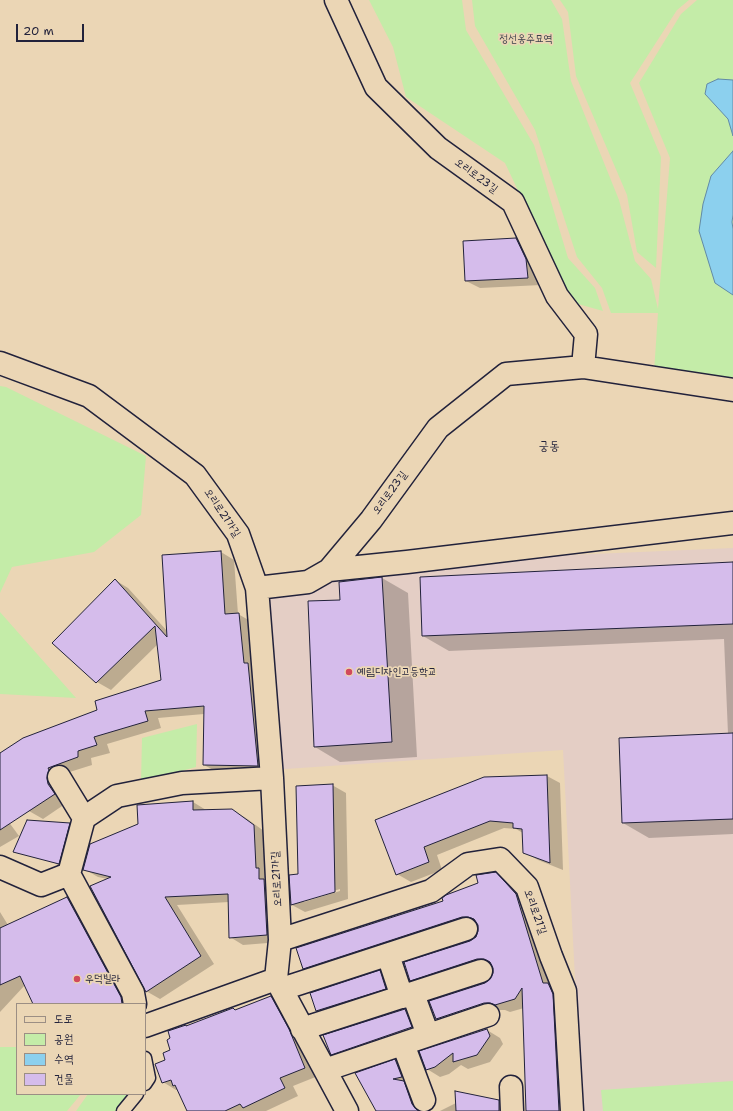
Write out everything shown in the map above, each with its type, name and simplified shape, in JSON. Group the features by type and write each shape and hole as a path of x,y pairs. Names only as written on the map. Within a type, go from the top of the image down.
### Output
{"street":[{"name":"오리로23길","path":"336,0 376,86 438,148 513,202 557,296 586,334 584,366"},
{"name":"오리로21가길","path":"0,363 89,396 195,475 238,534 257,588 272,778 280,940 279,984"},
{"name":"오리로23길","path":"257,588 308,582 329,570 371,520 438,428 506,374 584,366 733,390"},
{"path":"329,570 733,523"},
{"path":"59,777 84,818"},
{"path":"135,1003 133,993 69,874 84,818 117,796 182,783 272,778"},
{"name":"오리로21길","path":"280,940 431,891 468,864 500,859 527,887 565,991 572,1111"},
{"path":"0,867 41,885 69,874"},
{"path":"146,1026 279,984 388,955 466,930"},
{"path":"388,955 428,1035"},
{"path":"302,1029 481,971"},
{"path":"279,984 347,1111"},
{"path":"325,1070 488,1015"},
{"path":"404,1044 424,1100"},
{"path":"511,1087 512,1111"}],"lane":[{"path":"146,1065 148,1078 146,1082"},
{"path":"123,1111 136,1095"}],"shaded area":[{"path":"733,548 733,1111 582,1111 563,750 271,770 257,588 407,562"}],"green space":[{"path":"369,0 462,0 466,30 534,145 568,258 595,288 603,311 571,302 505,163 406,97 393,47"},
{"name":"정선옹주묘역","path":"472,0 551,0 562,19 571,81 619,200 635,261 651,279 658,309 670,158 639,83 681,14 697,0 733,0 733,379 654,372 658,313 611,313 602,288 577,257 535,130 475,26"},
{"path":"560,0 689,0 677,10 630,83 661,157 656,268 637,252 627,195 576,76 568,12"},
{"path":"0,386 6,387 146,456 141,515 94,552 12,567 0,593"},
{"path":"0,612 76,698 0,694"},
{"path":"197,724 196,767 141,782 142,738"},
{"path":"0,1047 16,1047 16,1095 80,1095 67,1111 0,1111"},
{"path":"733,1081 733,1111 603,1111 601,1090"},
{"path":"87,1095 130,1095 118,1111 76,1111"}],"water":[{"path":"718,79 733,80 733,136 728,119 705,94 707,84"},
{"path":"733,151 733,295 715,283 699,231 703,204 711,176"}],"building":[{"path":"516,238 526,259 528,278 465,281 463,241"},
{"path":"221,551 225,614 239,613 244,663 248,663 258,766 203,765 204,706 145,711 148,721 94,737 97,745 78,751 78,757 48,768 48,784 55,794 0,830 0,753 23,738 97,710 95,701 161,680 155,626 96,683 52,643 115,579 167,637 162,555"},
{"path":"733,562 733,624 422,636 420,577"},
{"name":"예림디자인고등학교","path":"382,577 392,742 314,747 308,601 340,600 339,582"},
{"path":"733,733 733,819 622,823 619,738"},
{"path":"547,775 550,863 523,853 522,829 513,828 513,823 490,821 424,847 429,862 396,875 375,820 484,777"},
{"path":"333,784 335,892 291,905 289,875 298,874 296,786"},
{"path":"193,801 193,810 232,809 254,825 256,868 259,868 259,879 264,879 267,935 229,938 228,894 165,897 201,956 146,992 90,886 111,877 83,870 90,844 138,824 137,805"},
{"path":"27,820 70,823 59,864 13,852"},
{"path":"496,872 516,894 543,983 548,983 553,994 559,1111 526,1111 522,988 515,999 495,1005 484,1003 436,1019 429,1001 485,983 490,979 493,973 493,968 490,962 484,959 477,959 410,981 404,962 470,941 476,937 478,931 478,925 474,919 462,917 303,969 296,948 443,901 442,898 446,895 478,883 476,875"},
{"path":"67,897 121,997 122,1003 33,1003 20,976 0,985 0,928"},
{"path":"380,970 386,989 316,1011 310,993"},
{"path":"271,996 289,1029 305,1068 280,1078 285,1088 243,1108 240,1104 225,1111 187,1111 175,1085 173,1086 171,1080 162,1083 155,1064 165,1060 163,1053 170,1050 167,1040 170,1038 168,1031 186,1026 233,1008 235,1010"},
{"path":"405,1009 412,1027 331,1055 323,1035"},
{"path":"487,1029 490,1036 477,1055 453,1062 453,1053 435,1067 426,1070 419,1051"},
{"path":"395,1059 402,1077 393,1079 404,1081 412,1104 419,1111 376,1111 355,1073"},
{"path":"455,1091 499,1100 499,1111 456,1111"}],"place":[{"name":"예림디자인고등학교","path":"349,672"},
{"name":"우덕빌라","path":"77,979"}],"district":[{"name":"궁동","path":"549,447"}]}
